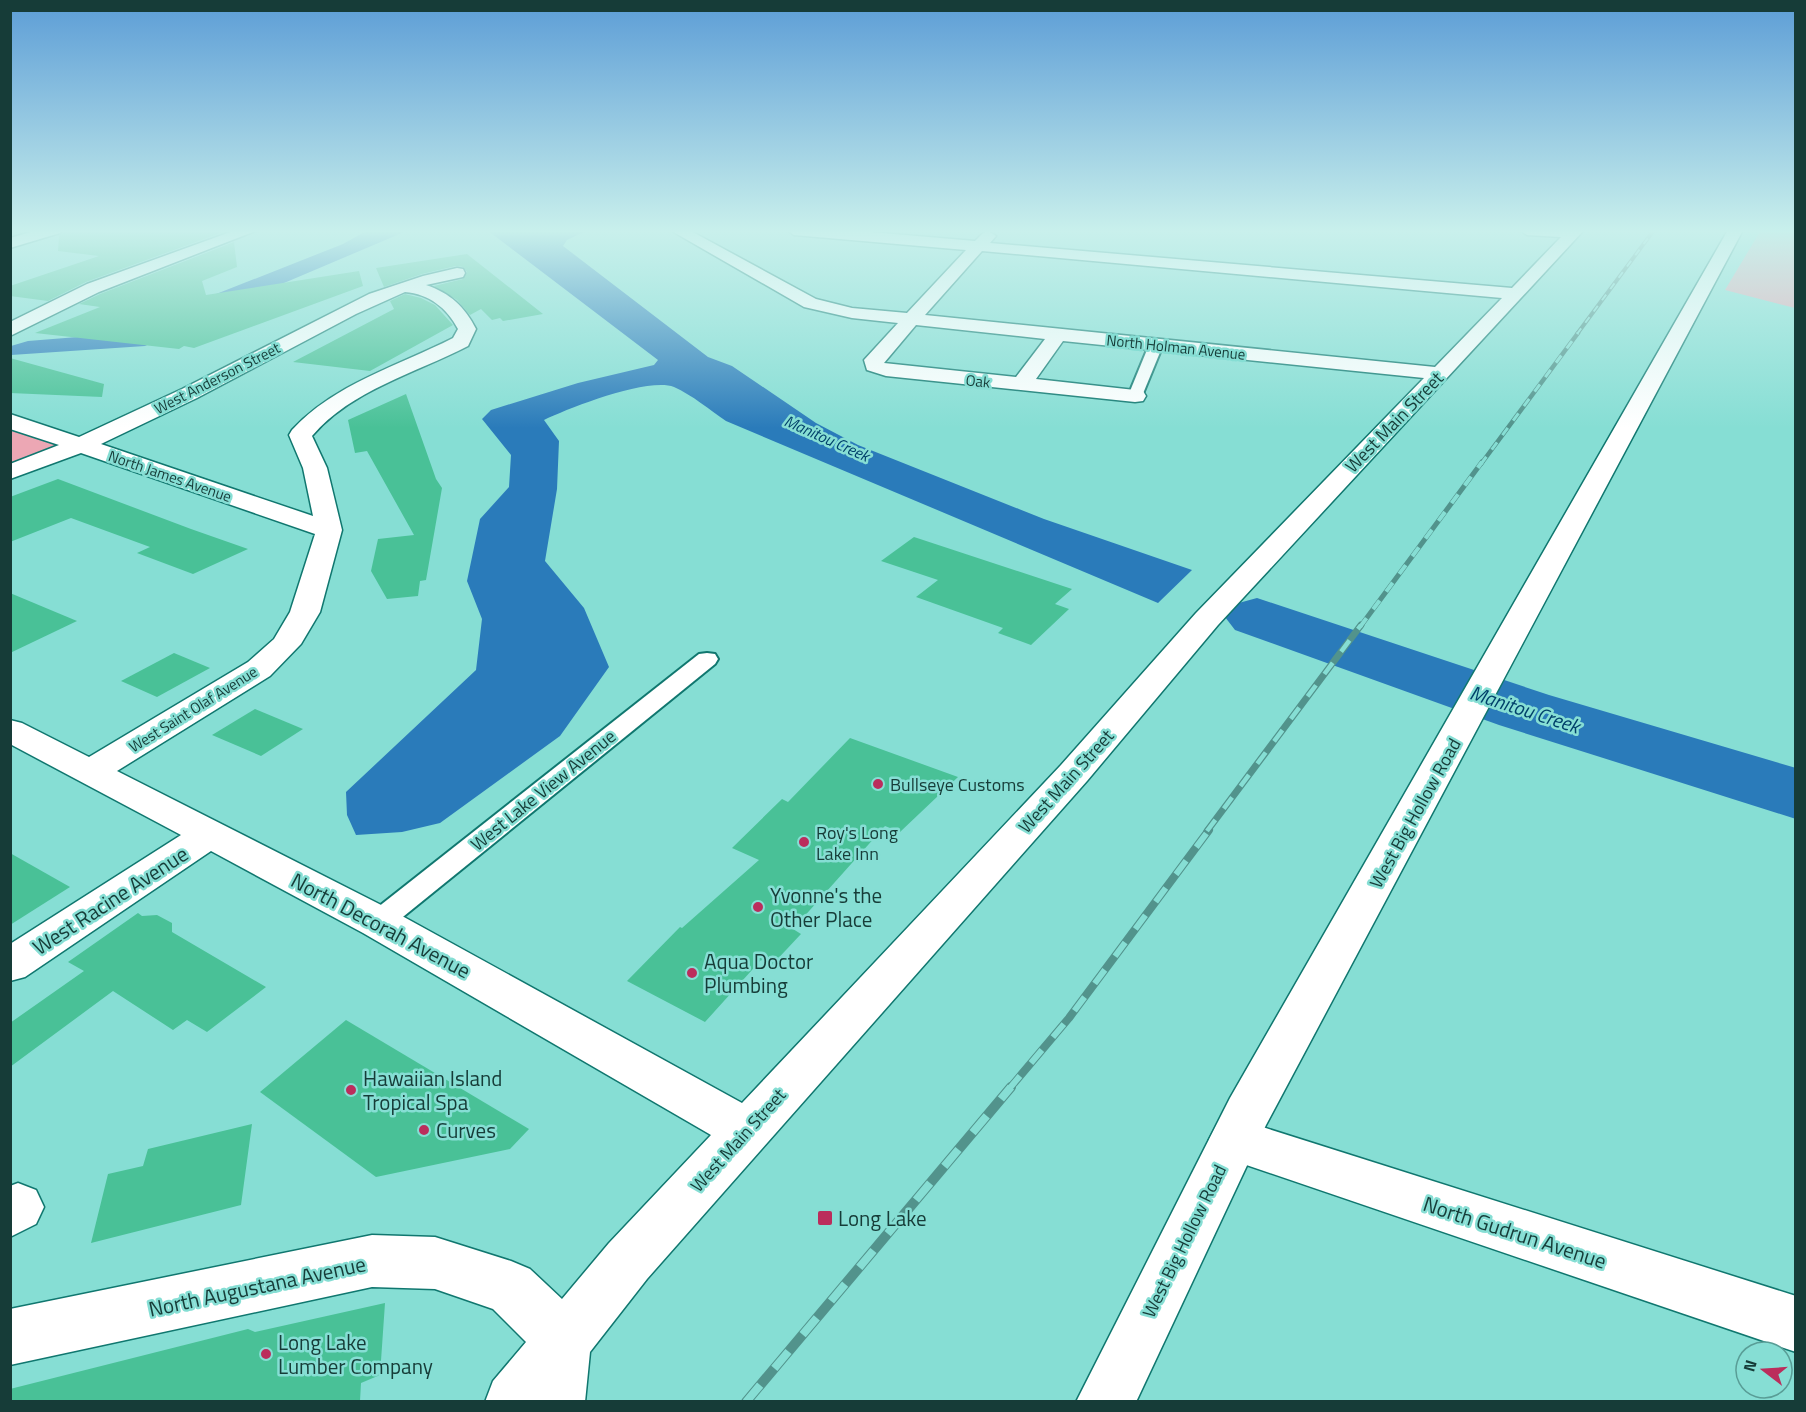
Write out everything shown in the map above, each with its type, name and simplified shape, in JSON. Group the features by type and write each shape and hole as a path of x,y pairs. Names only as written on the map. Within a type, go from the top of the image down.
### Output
{"street":[{"path":"10,330 77,296"},
{"name":"West Anderson Street","path":"10,472 78,444 246,365 379,296"},
{"name":"West Saint Olaf Avenue","path":"92,771 259,669 286,645 306,612 328,530 315,468 300,435 310,421 331,406 461,342 467,329 461,315 439,296"},
{"path":"797,296 810,303 852,313 911,319 932,296"},
{"name":"West Main Street","path":"513,1401 628,1261 1066,782 1206,619 1514,296"},
{"name":"West Big Hollow Road","path":"1105,1401 1234,1140 1700,296"},
{"name":"North Holman Avenue","path":"911,319 1440,374"},
{"name":"Oak","path":"911,319 874,360 874,366 886,370 1135,396"},
{"path":"1018,383 1025,380 1058,334"},
{"name":"North James Avenue","path":"10,421 328,530"},
{"name":"North Decorah Avenue","path":"10,730 378,922 747,1130"},
{"name":"West Racine Avenue","path":"10,965 210,834"},
{"name":"North Gudrun Avenue","path":"1234,1140 1796,1324"},
{"name":"North Augustana Avenue","path":"10,1337 372,1261 435,1263 511,1288 563,1339"},
{"path":"555,1401 563,1339"}],"lane":[{"path":"1135,396 1156,345"},
{"name":"West Lake View Avenue","path":"378,922 707,658"}],"shaded area":[{"path":"1748,296 1795,296 1795,308"},
{"path":"11,421 79,444 11,472"}],"water":[{"path":"212,296 254,296 145,346 11,355 11,346 28,341 115,334"},
{"path":"574,296 628,296 708,357 732,366 816,423 858,445 1044,519 1192,570 1158,603 726,421 674,387 646,386 609,395 544,420 559,441 557,489 545,561 584,608 609,667 560,736 440,823 402,832 356,835 347,815 346,792 476,670 482,619 467,581 480,519 509,487 511,455 482,419 491,410 578,383 654,365 658,360"}],"building":[{"path":"10,296 58,296 48,301"},
{"path":"96,296 336,296 194,348 184,346 179,349 35,333 100,307 79,304"},
{"path":"401,296 421,298 435,305 453,325 370,371 293,362 394,309 390,301"},
{"path":"450,296 520,296 543,314 503,321 500,318 492,320 481,309 470,315"},
{"path":"10,358 104,384 102,397 10,393"},
{"path":"406,394 436,479 442,488 426,580 420,581 418,596 387,599 371,571 378,539 414,535 367,451 355,453 348,420"},
{"path":"58,479 248,549 193,574 137,553 150,547 71,518 10,542 10,497"},
{"path":"914,537 1072,589 1055,604 1069,609 1031,645 998,633 1003,628 916,597 938,580 881,561"},
{"path":"10,593 77,621 10,653"},
{"path":"174,653 210,668 157,697 121,681"},
{"path":"255,709 303,729 261,756 212,735"},
{"path":"850,738 958,777 900,832 885,826 793,929 801,934 771,966 761,960 705,1022 627,981 680,927 682,928 759,860 732,848 782,799 788,802"},
{"path":"10,853 70,887 10,925"},
{"path":"138,913 142,916 157,915 172,923 172,932 266,987 207,1032 187,1020 173,1030 113,991 10,1067 10,1023 84,971 68,962"},
{"path":"346,1020 529,1129 510,1149 376,1177 260,1092"},
{"path":"252,1124 241,1205 91,1243 108,1174 143,1166 148,1149"},
{"name":"Long Lake Lumber Company","path":"385,1303 380,1375 361,1383 360,1401 10,1401 10,1389 248,1329 255,1332"}],"waterway":[{"name":"Manitou Creek","path":"1257,617 1524,710 1796,794"}],"railway":[{"path":"1577,334 1605,296"},
{"path":"1481,464 1578,333"},
{"path":"1360,627 1482,462"},
{"path":"1207,831 1361,625"},
{"path":"1009,1089 1069,1018 1209,830"},
{"path":"746,1402 1011,1087"}],"place":[{"name":"Bullseye Customs","path":"878,784"},
{"name":"Roy's Long Lake Inn","path":"804,842"},
{"name":"Yvonne's the Other Place","path":"758,907"},
{"name":"Aqua Doctor Plumbing","path":"692,973"},
{"name":"Hawaiian Island Tropical Spa","path":"351,1090"},
{"name":"Curves","path":"424,1130"},
{"name":"Long Lake","path":"825,1218"},
{"name":"Long Lake Lumber Company","path":"266,1354"}]}
